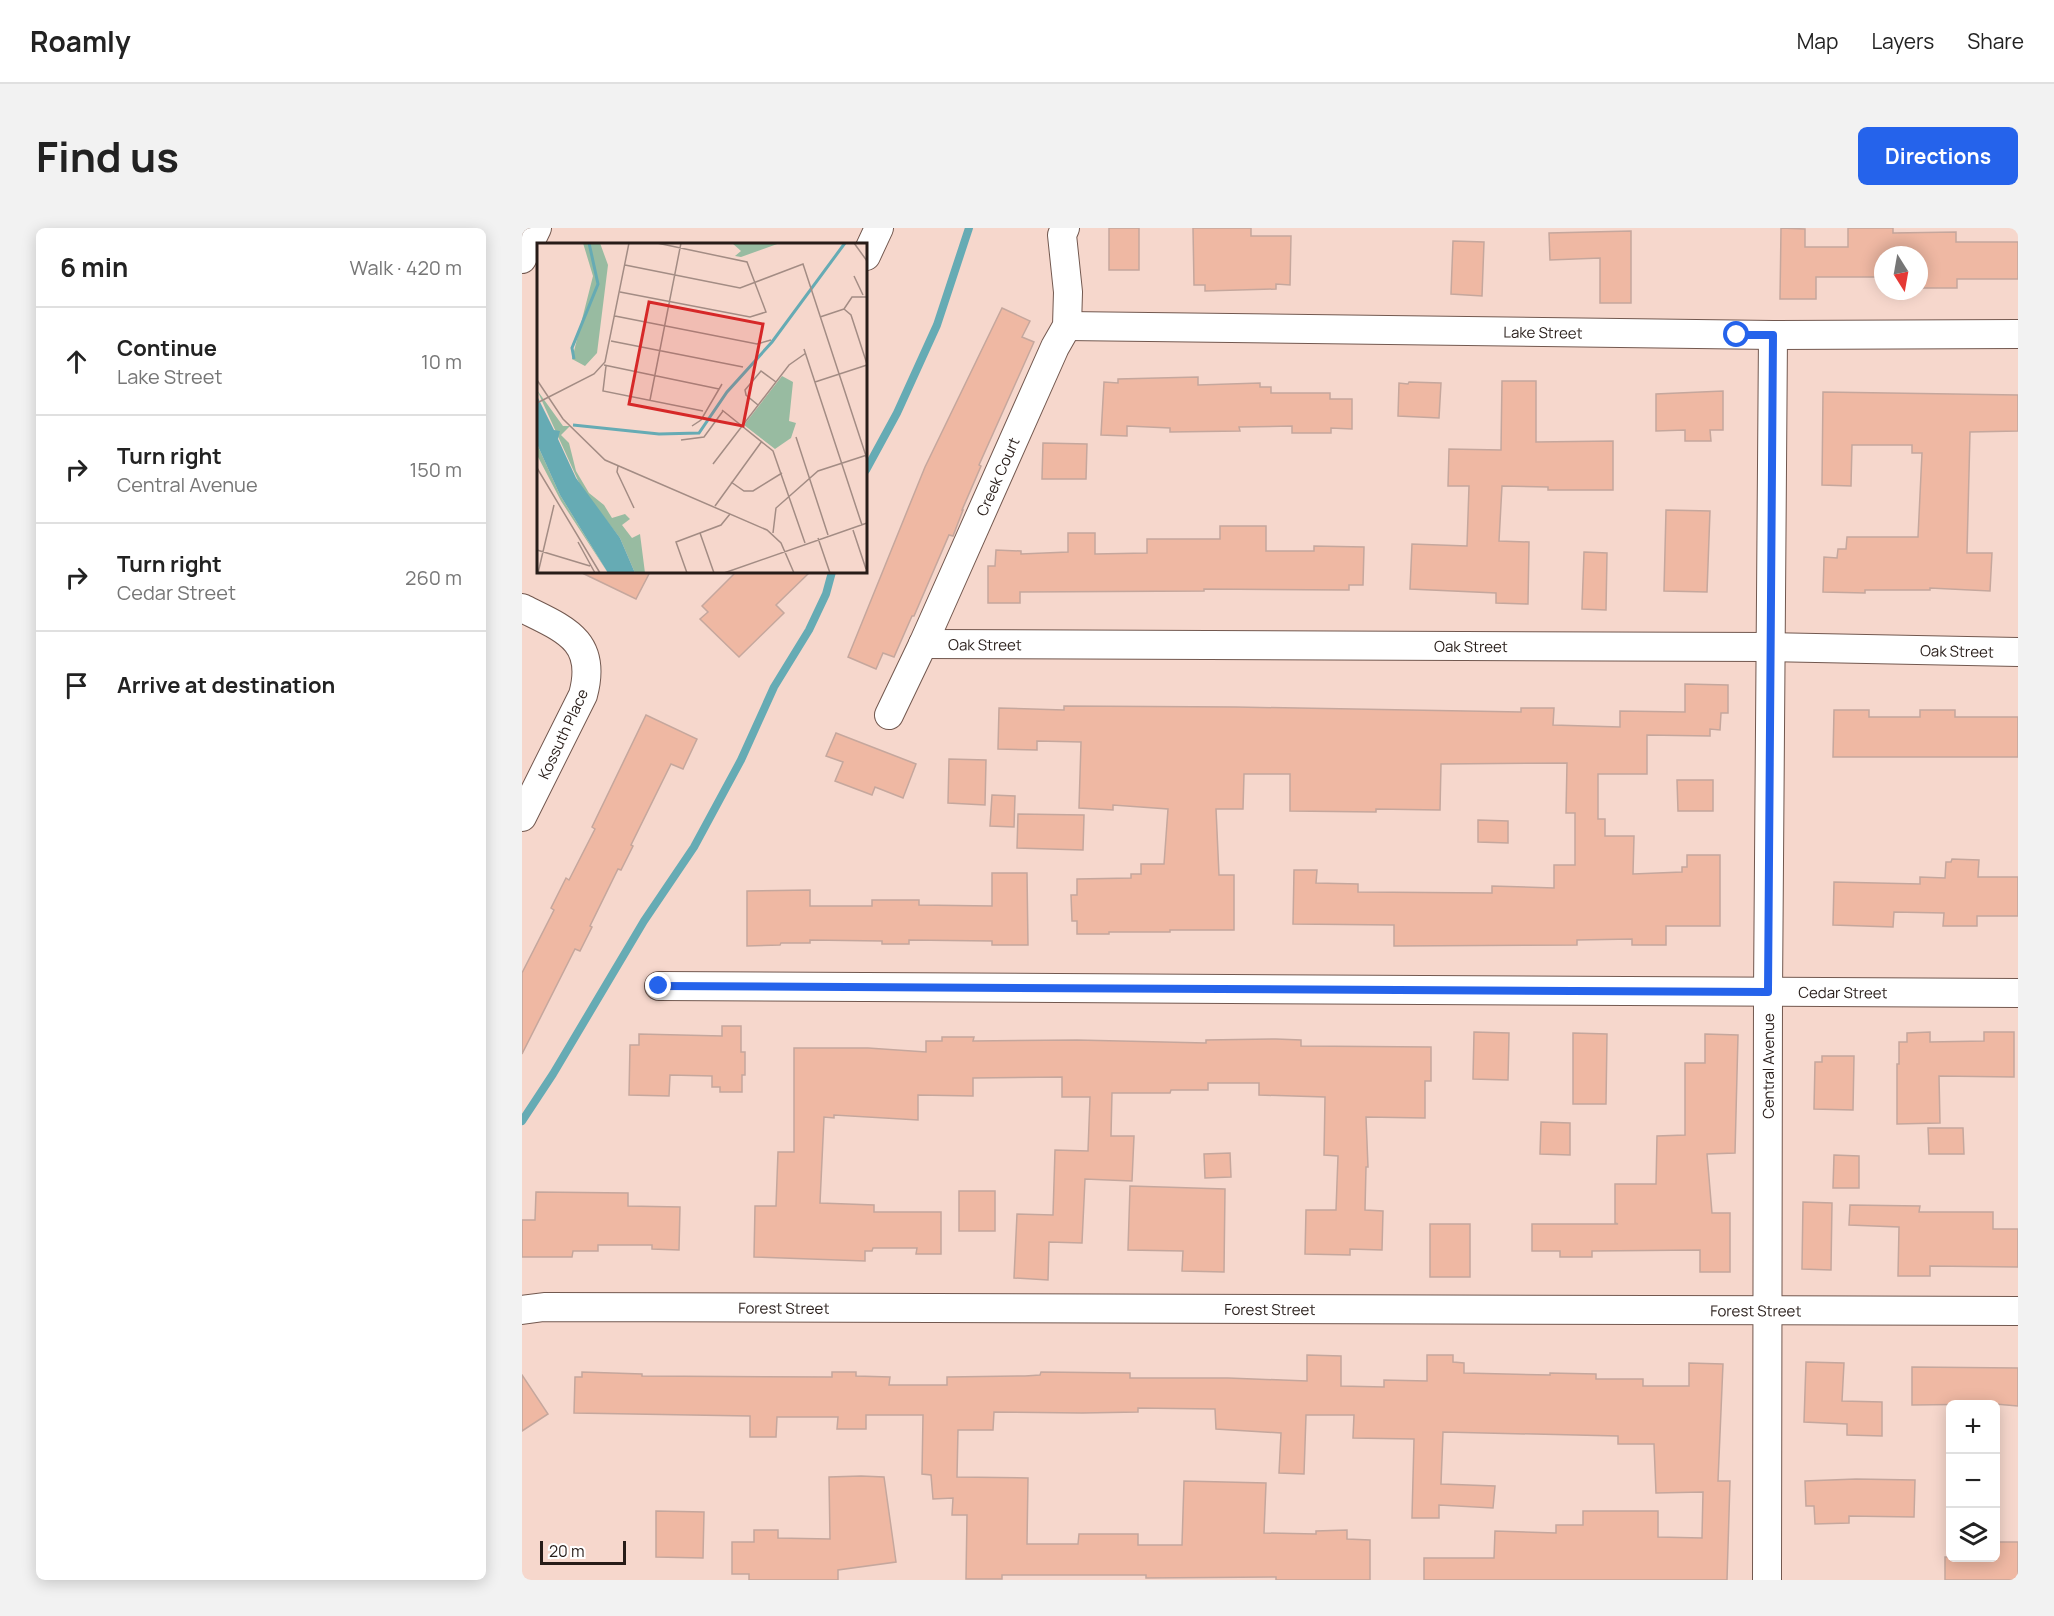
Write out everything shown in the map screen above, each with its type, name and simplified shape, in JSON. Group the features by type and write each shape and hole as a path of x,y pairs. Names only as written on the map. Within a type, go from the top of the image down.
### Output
{"street":[{"path":"867,254 879,228"},
{"name":"Creek Court","path":"889,715 1055,347 1067,326 1068,292 1062,235 1065,228"},
{"name":"Lake Street","path":"1067,326 1773,335 2018,334"},
{"name":"Central Avenue","path":"1767,1580 1768,992 1773,335"},
{"name":"Kossuth Place","path":"522,608 563,630 574,639 584,650 588,679 583,695 522,818"},
{"name":"Oak Street","path":"923,644 1770,647 2018,652"},
{"name":"Cedar Street","path":"659,986 2018,993"},
{"name":"Forest Street","path":"522,1310 556,1307 2018,1311"}],"building":[{"path":"1109,228 1139,228 1139,270 1109,270"},
{"path":"1193,228 1251,228 1251,236 1291,236 1290,285 1276,284 1276,289 1205,291 1205,285 1194,285"},
{"path":"1781,228 1805,229 1805,247 1848,247 1848,228 1893,228 1893,233 1956,232 1956,242 2018,242 2018,279 1957,279 1957,288 1928,288 1928,246 1874,246 1874,277 1816,277 1816,299 1780,299"},
{"path":"1631,231 1631,303 1600,303 1600,258 1550,260 1549,233"},
{"path":"1453,241 1484,242 1482,296 1451,294"},
{"path":"1002,308 1030,321 1022,337 1034,342 979,465 981,466 953,536 949,535 894,657 883,653 876,669 848,657 925,467"},
{"path":"1198,377 1198,385 1260,383 1260,387 1271,387 1271,393 1330,393 1330,399 1352,399 1352,429 1331,428 1331,433 1292,433 1292,426 1239,427 1240,431 1170,432 1170,428 1127,426 1127,436 1101,435 1104,382 1118,383 1118,379"},
{"path":"1502,381 1536,381 1536,442 1613,441 1613,490 1548,490 1548,487 1502,486 1499,541 1529,542 1528,604 1496,603 1496,593 1410,589 1412,544 1467,546 1469,486 1448,486 1449,449 1501,450"},
{"path":"1409,382 1441,383 1439,418 1398,416 1399,383 1408,384"},
{"path":"1723,391 1723,430 1710,430 1711,441 1685,441 1685,430 1656,431 1656,394"},
{"path":"1823,392 2018,395 2018,431 1970,432 1967,553 1992,553 1990,591 1930,588 1930,590 1865,590 1865,593 1823,592 1824,557 1837,558 1838,549 1846,549 1847,537 1918,537 1922,453 1912,453 1912,445 1852,445 1851,486 1822,485"},
{"path":"1043,443 1087,444 1086,479 1042,479"},
{"path":"1666,510 1710,511 1707,592 1664,591"},
{"path":"1220,526 1266,526 1266,551 1314,551 1314,546 1364,547 1363,585 1349,585 1349,590 1204,589 1204,591 1020,592 1020,603 988,603 988,566 995,566 996,550 1021,551 1021,554 1068,552 1068,533 1095,533 1095,554 1147,553 1147,539 1220,539"},
{"path":"1584,552 1607,553 1606,610 1582,609"},
{"path":"582,573 649,573 636,599"},
{"path":"735,573 809,573 776,605 784,613 739,657 700,619 708,612 702,606"},
{"path":"1685,684 1728,685 1728,713 1721,713 1720,730 1710,729 1710,736 1647,735 1647,774 1598,774 1598,819 1605,819 1605,836 1634,836 1633,874 1682,872 1682,867 1687,867 1687,855 1720,855 1720,926 1666,926 1666,945 1632,945 1632,939 1577,940 1577,945 1394,946 1394,925 1293,924 1294,870 1317,870 1316,883 1358,884 1358,892 1492,893 1492,886 1554,888 1554,865 1575,865 1575,813 1566,813 1567,763 1441,764 1440,810 1290,811 1290,774 1244,774 1243,809 1216,809 1219,875 1234,875 1234,930 1077,934 1077,921 1072,921 1071,895 1077,895 1077,879 1131,878 1131,874 1141,874 1141,864 1164,864 1168,809 1113,805 1113,810 1079,808 1081,742 1037,741 1037,750 998,749 999,708 1064,710 1064,706 1236,707 1521,712 1521,708 1554,708 1553,725 1620,727 1620,711 1685,712"},
{"path":"1834,710 1869,710 1869,717 1920,717 1920,710 1955,710 1955,717 2018,717 2018,757 1833,757"},
{"path":"646,715 697,739 683,769 671,764 621,870 618,869 590,926 592,927 580,951 575,949 522,1054 522,973 554,910 551,908 566,878 569,880 595,829 592,827"},
{"path":"836,733 916,764 903,798 875,787 872,795 835,781 843,762 826,756"},
{"path":"949,759 986,760 985,805 948,803"},
{"path":"1677,780 1713,780 1713,811 1678,811"},
{"path":"992,795 1015,796 1014,827 990,826"},
{"path":"1018,814 1084,815 1083,850 1017,848"},
{"path":"1478,820 1508,821 1508,843 1478,842"},
{"path":"1952,859 1979,860 1978,877 2018,877 2018,916 1977,916 1977,926 1943,926 1944,913 1894,912 1893,927 1833,925 1834,882 1920,884 1920,877 1945,878 1946,862 1951,862"},
{"path":"992,873 1027,873 1028,945 992,945 992,941 909,940 909,944 882,944 882,941 810,940 810,943 747,946 747,891 810,890 810,906 872,906 872,900 919,900 919,905 992,906"},
{"path":"722,1026 741,1026 741,1052 745,1052 742,1092 720,1092 720,1087 712,1087 712,1076 670,1075 669,1096 629,1095 630,1045 639,1045 639,1034 722,1036"},
{"path":"1474,1032 1509,1033 1508,1080 1473,1079"},
{"path":"1930,1032 1930,1042 1984,1041 1984,1032 2014,1032 2014,1077 1939,1076 1940,1123 1897,1124 1899,1042 1907,1042 1907,1033"},
{"path":"1573,1033 1607,1034 1606,1104 1573,1104"},
{"path":"1705,1034 1738,1035 1735,1153 1707,1154 1712,1213 1730,1213 1730,1272 1700,1272 1700,1250 1592,1251 1592,1257 1560,1257 1560,1251 1532,1251 1532,1224 1618,1224 1615,1223 1615,1184 1656,1184 1657,1136 1685,1135 1685,1063 1705,1063"},
{"path":"942,1037 974,1037 973,1041 1077,1040 1206,1043 1206,1040 1276,1039 1301,1040 1301,1046 1431,1047 1431,1081 1425,1081 1425,1118 1366,1117 1368,1167 1366,1167 1365,1210 1383,1211 1382,1250 1350,1249 1350,1255 1305,1254 1306,1210 1336,1210 1338,1156 1324,1155 1325,1097 1259,1095 1259,1083 1208,1083 1208,1090 1171,1090 1170,1093 1112,1093 1111,1136 1134,1136 1132,1181 1085,1179 1082,1243 1049,1242 1048,1280 1014,1278 1017,1214 1053,1215 1055,1150 1088,1151 1090,1097 1062,1097 1062,1077 973,1078 973,1096 918,1095 918,1120 834,1115 834,1118 824,1117 820,1203 874,1205 874,1212 941,1212 941,1254 916,1254 917,1248 873,1248 872,1251 865,1251 865,1261 754,1257 755,1206 776,1206 778,1152 794,1152 794,1048 868,1048 926,1052 926,1041 942,1041"},
{"path":"1822,1056 1854,1056 1853,1110 1814,1109 1815,1062 1822,1062"},
{"path":"1541,1122 1570,1123 1570,1155 1540,1154"},
{"path":"1928,1128 1963,1128 1964,1154 1929,1154"},
{"path":"1230,1153 1231,1177 1205,1178 1204,1154"},
{"path":"1834,1155 1859,1156 1859,1188 1833,1188"},
{"path":"1130,1186 1225,1189 1224,1272 1182,1271 1183,1251 1128,1250"},
{"path":"959,1191 995,1191 995,1231 959,1231"},
{"path":"536,1192 628,1193 628,1206 680,1207 679,1250 652,1249 652,1245 598,1245 598,1251 573,1251 572,1257 522,1257 522,1220 535,1220"},
{"path":"1803,1202 1832,1203 1831,1270 1802,1269"},
{"path":"1850,1205 1920,1206 1919,1212 1993,1212 1993,1229 2018,1229 2018,1267 1930,1266 1930,1276 1898,1276 1899,1227 1849,1225"},
{"path":"1430,1224 1470,1224 1470,1277 1430,1277"},
{"path":"1307,1355 1341,1356 1341,1386 1384,1387 1384,1380 1427,1381 1427,1355 1453,1355 1453,1362 1464,1363 1464,1373 1596,1374 1596,1379 1643,1379 1643,1386 1689,1386 1689,1363 1723,1364 1718,1481 1730,1481 1727,1580 1424,1580 1424,1558 1494,1558 1495,1531 1556,1533 1556,1525 1583,1525 1583,1511 1658,1511 1658,1537 1702,1538 1703,1492 1656,1493 1654,1444 1618,1444 1618,1436 1443,1432 1441,1484 1495,1486 1493,1508 1439,1505 1439,1518 1412,1518 1414,1439 1353,1438 1354,1415 1306,1415 1304,1474 1279,1473 1281,1433 1216,1429 1215,1409 1138,1408 1138,1412 1082,1413 994,1412 993,1430 958,1430 957,1477 1028,1478 1027,1544 1078,1544 1079,1534 1138,1534 1138,1545 1182,1545 1184,1481 1266,1483 1264,1533 1316,1534 1316,1531 1347,1530 1347,1539 1370,1540 1370,1580 1276,1580 1276,1577 1146,1578 1146,1575 1002,1575 1002,1579 966,1579 967,1515 952,1515 953,1498 933,1499 931,1475 922,1474 923,1415 866,1415 866,1429 837,1429 838,1417 777,1417 776,1437 750,1437 750,1416 574,1413 575,1377 582,1377 582,1372 642,1374 642,1376 832,1377 832,1372 856,1372 856,1376 890,1377 889,1385 947,1385 947,1377 1025,1376 1040,1375 1041,1372 1130,1373 1130,1378 1307,1381"},
{"path":"1806,1362 1844,1363 1842,1401 1882,1402 1882,1436 1847,1435 1847,1424 1804,1422"},
{"path":"1912,1367 2018,1368 2018,1406 2000,1404 2000,1400 1946,1400 1946,1405 1912,1405"},
{"path":"522,1375 548,1414 522,1431"},
{"path":"829,1477 884,1477 896,1562 838,1570 838,1580 749,1580 749,1574 732,1574 732,1542 754,1542 754,1530 778,1530 778,1538 830,1539"},
{"path":"1915,1480 1914,1517 1849,1516 1849,1523 1815,1524 1814,1506 1806,1506 1805,1481"},
{"path":"656,1511 704,1512 703,1558 656,1557"},
{"path":"2000,1542 2018,1542 2018,1580 1945,1580 1945,1557 1946,1562 2000,1562"}],"waterway":[{"path":"867,468 897,413 937,325 969,228"},
{"path":"522,1121 553,1074 644,921 694,847 741,760 774,687 809,630 826,594 832,573"}],"route":[{"path":"659,986 1768,992 1773,335 1737,335"}]}
